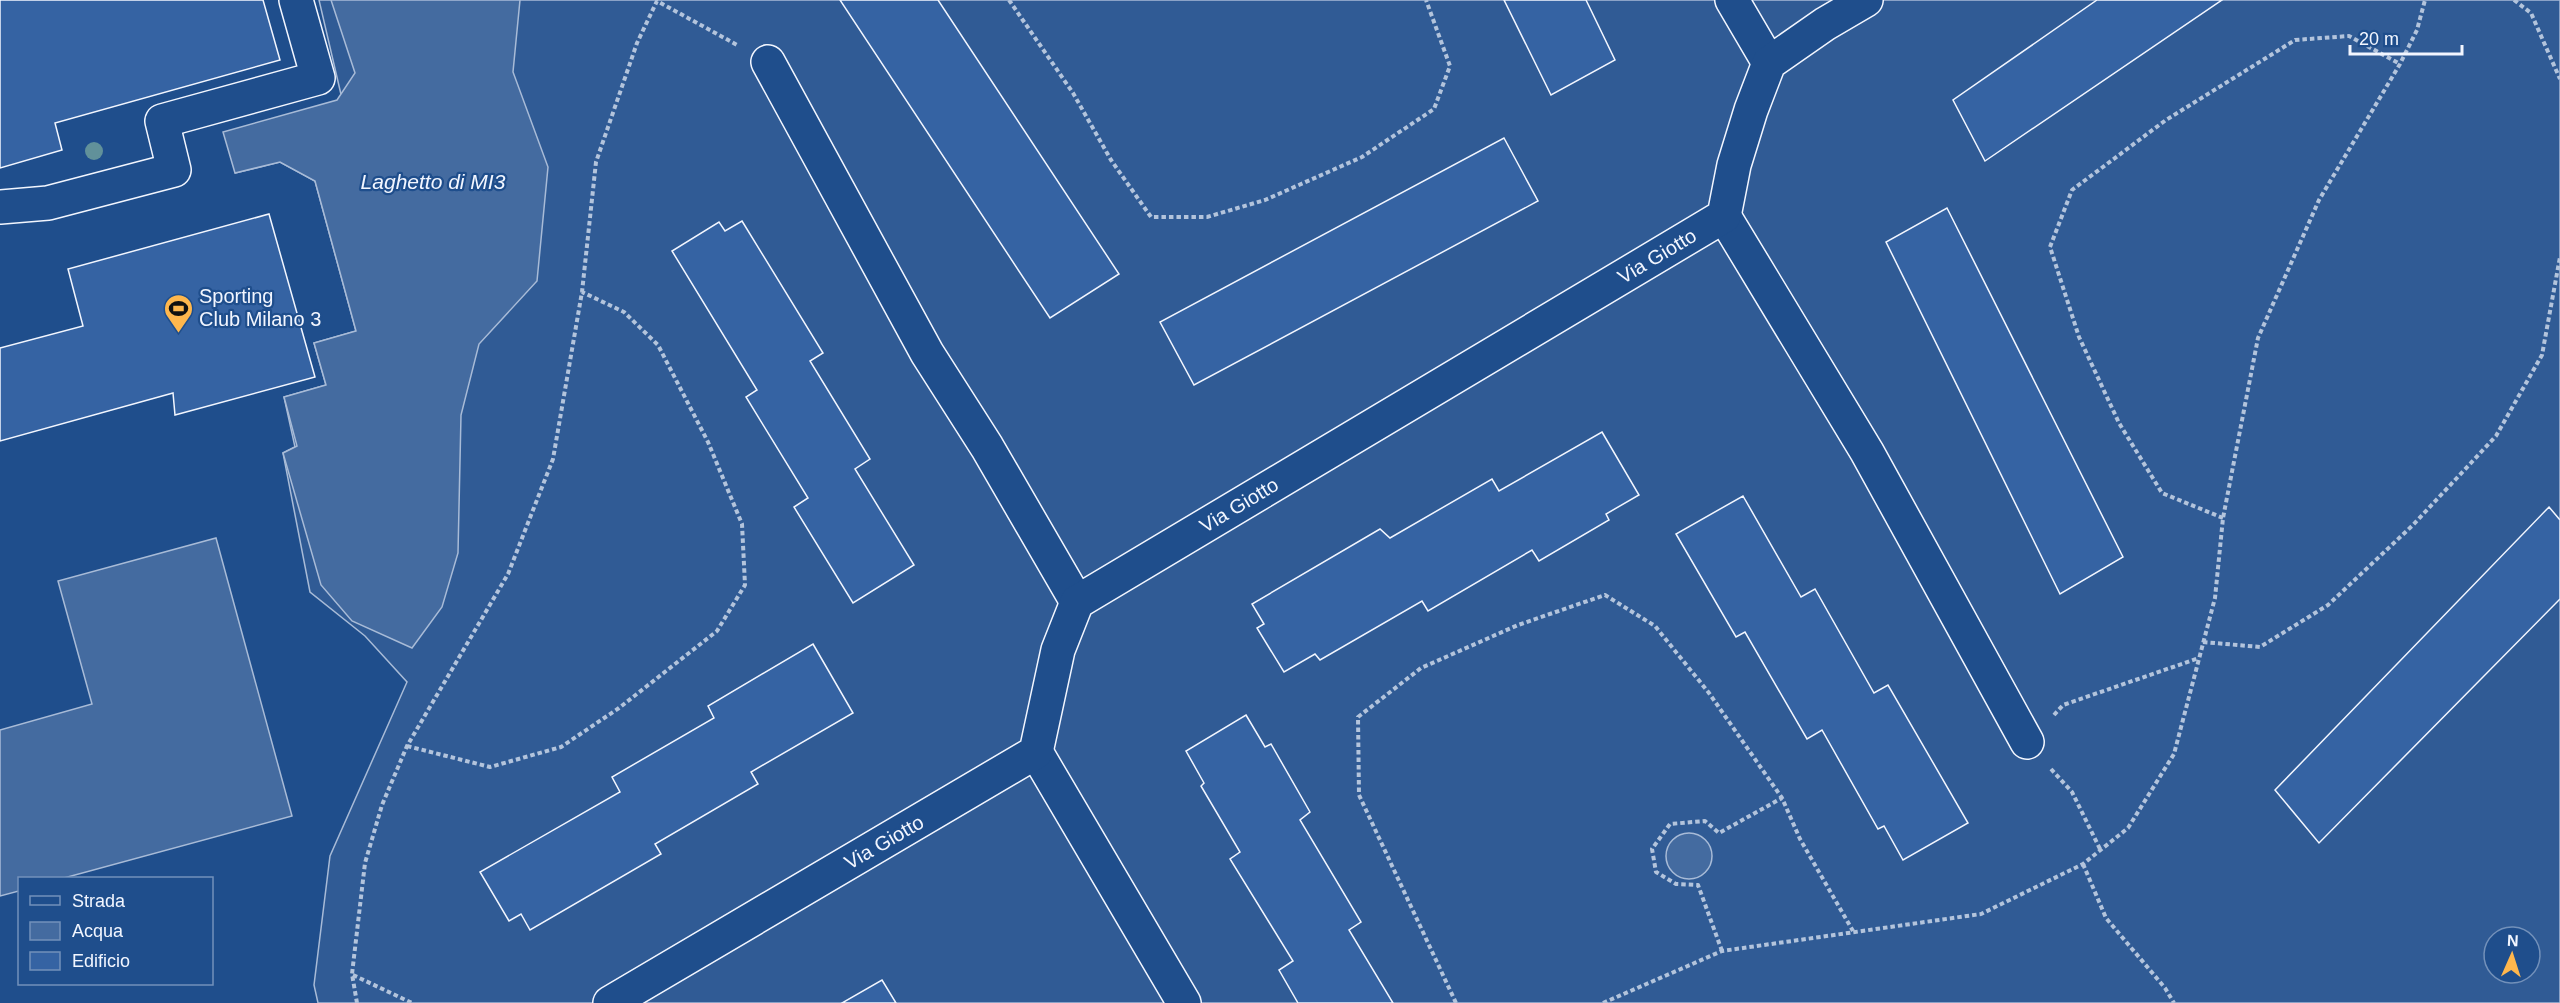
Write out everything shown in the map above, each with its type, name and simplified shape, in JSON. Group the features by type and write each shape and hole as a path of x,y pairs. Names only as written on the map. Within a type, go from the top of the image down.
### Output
{"street":[{"path":"0,207 48,203 174,170 162,121 318,78 296,0"},
{"path":"1731,0 1769,63"},
{"path":"1866,0 1825,24 1769,63 1750,110 1734,165 1724,216 1866,452 2027,742"},
{"path":"768,62 927,352 987,447 1077,602 1058,650 1036,752 1184,1003"},
{"name":"Via Giotto","path":"1077,602 1724,216"},
{"name":"Via Giotto","path":"610,1003 1036,752"}],"path":[{"path":"357,1003 352,974 365,863 382,805 408,746 508,574 553,459 582,292 596,162 637,42 657,0 768,62"},
{"path":"1009,0 1073,93 1111,160 1152,217 1207,217 1265,200 1362,157 1434,109 1449,66 1426,0"},
{"path":"1603,1003 1722,951 1981,914 2083,864 2128,828 2174,754 2204,642 2215,598 2223,518 2258,338 2319,200 2400,64 2417,30 2425,0"},
{"path":"2514,0 2530,12 2560,79"},
{"path":"2223,518 2162,493 2118,423 2079,337 2050,247 2072,190 2166,120 2295,40 2349,36 2400,64"},
{"path":"2204,642 2260,647 2328,604 2413,525 2496,436 2542,355 2560,257"},
{"path":"408,746 490,767 561,747 620,708 717,631 745,585 742,524 708,442 658,345 624,312 582,292"},
{"path":"1456,1003 1359,795 1358,717 1421,668 1518,625 1605,595 1655,626 1709,693 1782,798 1800,839 1853,931"},
{"path":"2100,849 2072,792 2027,742 2063,705 2199,658"},
{"path":"1722,951 1698,885 1676,884 1656,872 1652,849 1670,824 1705,821 1719,833 1782,798"},
{"path":"2083,864 2106,918 2165,987 2174,1003"},
{"path":"352,974 412,1003"}],"shaded area":[{"path":"319,0 2560,0 2560,1003 318,1003 314,985 330,856 407,682 365,636 310,592 283,453 295,447 284,397 326,385 314,343 356,331 315,181 280,162 235,173 343,103"}],"water":[{"name":"Laghetto di MI3","path":"331,0 520,0 513,72 548,167 537,281 479,344 461,415 458,553 442,607 412,648 352,621 321,585 283,453 297,446 284,397 326,385 314,343 356,331 315,181 280,162 235,173 223,132 337,100 355,73"},
{"path":"216,538 292,816 68,877 18,877 18,891 0,896 0,730 92,704 58,581"},
{"path":"1689,833 1705,840 1712,856 1705,872 1689,879 1673,872 1666,856 1673,840"}],"building":[{"path":"0,0 263,0 280,60 55,123 62,150 0,168"},
{"path":"840,0 938,0 1119,274 1050,318"},
{"path":"1504,0 1586,0 1615,60 1551,95"},
{"path":"2097,0 2222,0 1985,161 1953,100"},
{"path":"1504,138 1538,201 1194,385 1160,322"},
{"path":"1947,208 2123,557 2060,594 1886,242"},
{"name":"Sporting Club Milano 3","path":"269,214 315,377 175,415 173,393 0,441 0,348 83,326 68,269"},
{"path":"742,221 823,353 810,361 870,459 855,469 914,565 853,603 794,507 808,498 746,397 757,390 672,251 719,222 725,231"},
{"path":"1602,432 1639,495 1606,514 1609,520 1539,561 1532,550 1428,611 1422,601 1320,660 1315,654 1284,672 1257,628 1264,624 1252,604 1380,529 1390,538 1492,479 1499,491"},
{"path":"1743,496 1801,597 1815,589 1874,693 1888,685 1968,823 1903,860 1884,826 1878,829 1822,730 1807,739 1745,632 1736,637 1676,534"},
{"path":"2549,507 2560,520 2560,599 2319,843 2275,790"},
{"path":"813,644 853,713 751,772 758,784 655,844 661,854 530,930 521,914 509,921 480,872 620,792 612,777 714,718 708,706"},
{"path":"1246,715 1265,747 1271,744 1310,812 1300,820 1361,922 1349,930 1393,1003 1298,1003 1279,970 1293,961 1230,859 1240,852 1201,786 1204,783 1186,751"},
{"path":"882,980 896,1003 842,1003"}],"place":[{"name":"Sporting Club Milano 3","path":"178,334"}]}
